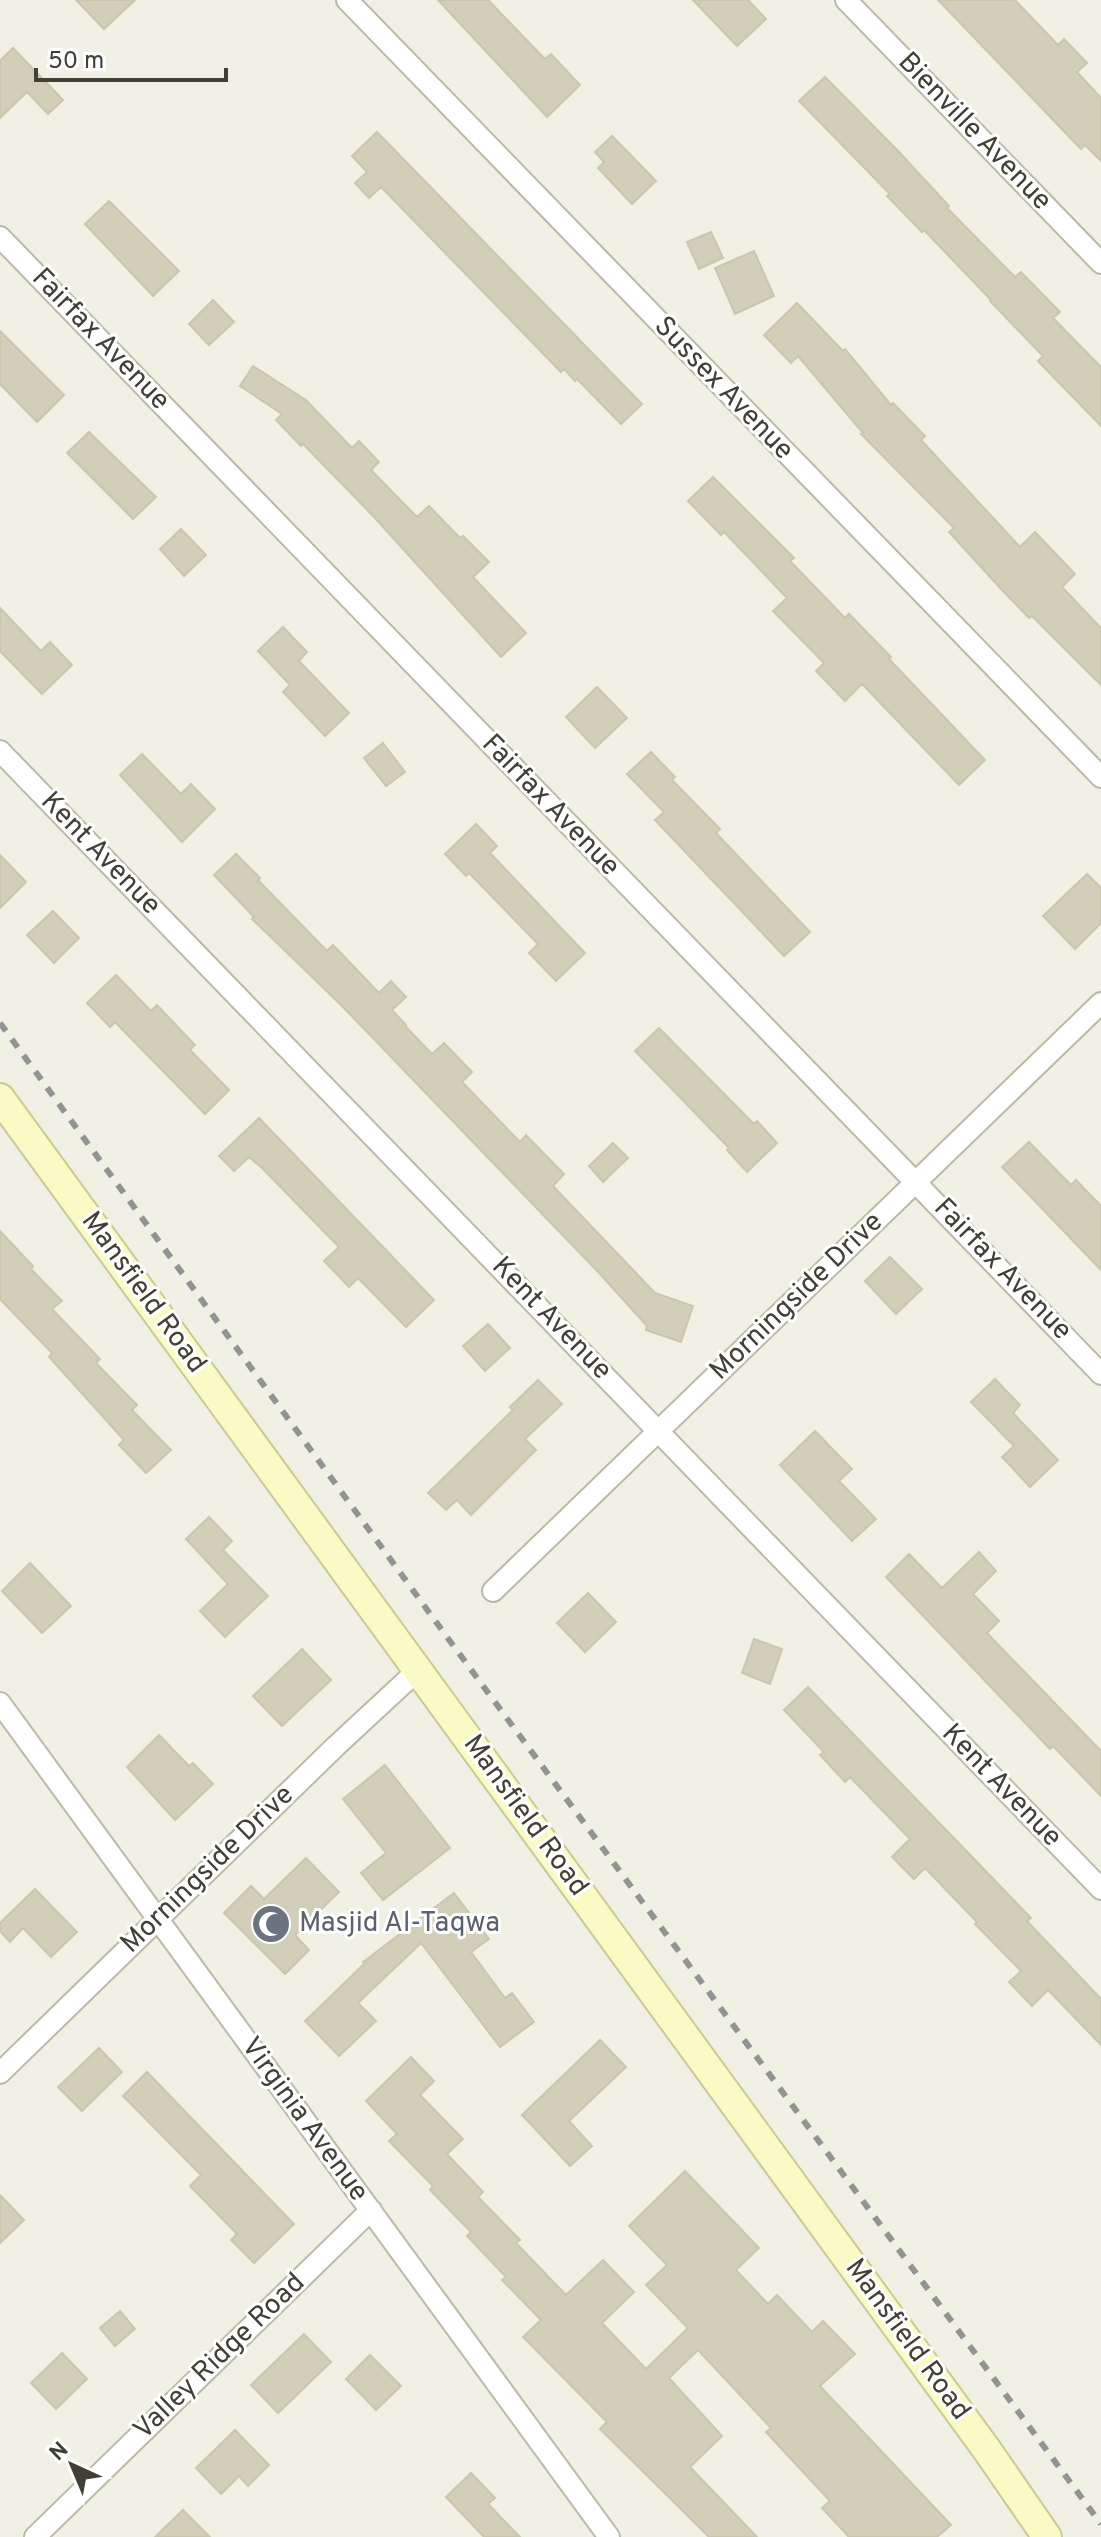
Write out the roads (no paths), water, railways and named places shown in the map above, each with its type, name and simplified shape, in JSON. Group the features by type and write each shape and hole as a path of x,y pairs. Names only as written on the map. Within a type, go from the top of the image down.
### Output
{"main road":[{"name":"Mansfield Road","path":"0,1098 987,2450 1047,2537"}],"street":[{"name":"Sussex Avenue","path":"347,0 1101,777"},
{"name":"Bienville Avenue","path":"846,0 1101,263"},
{"name":"Fairfax Avenue","path":"0,237 1101,1374"},
{"name":"Kent Avenue","path":"0,751 1101,1889"},
{"name":"Morningside Drive","path":"493,1591 1101,1003"},
{"name":"Morningside Drive","path":"0,2073 418,1670"},
{"name":"Virginia Avenue","path":"0,1703 609,2537"},
{"name":"Valley Ridge Road","path":"35,2537 371,2210"}],"railway":[{"path":"0,1023 447,1637 1101,2524"}],"place":[{"name":"Masjid Al-Taqwa","path":"271,1924"}]}
